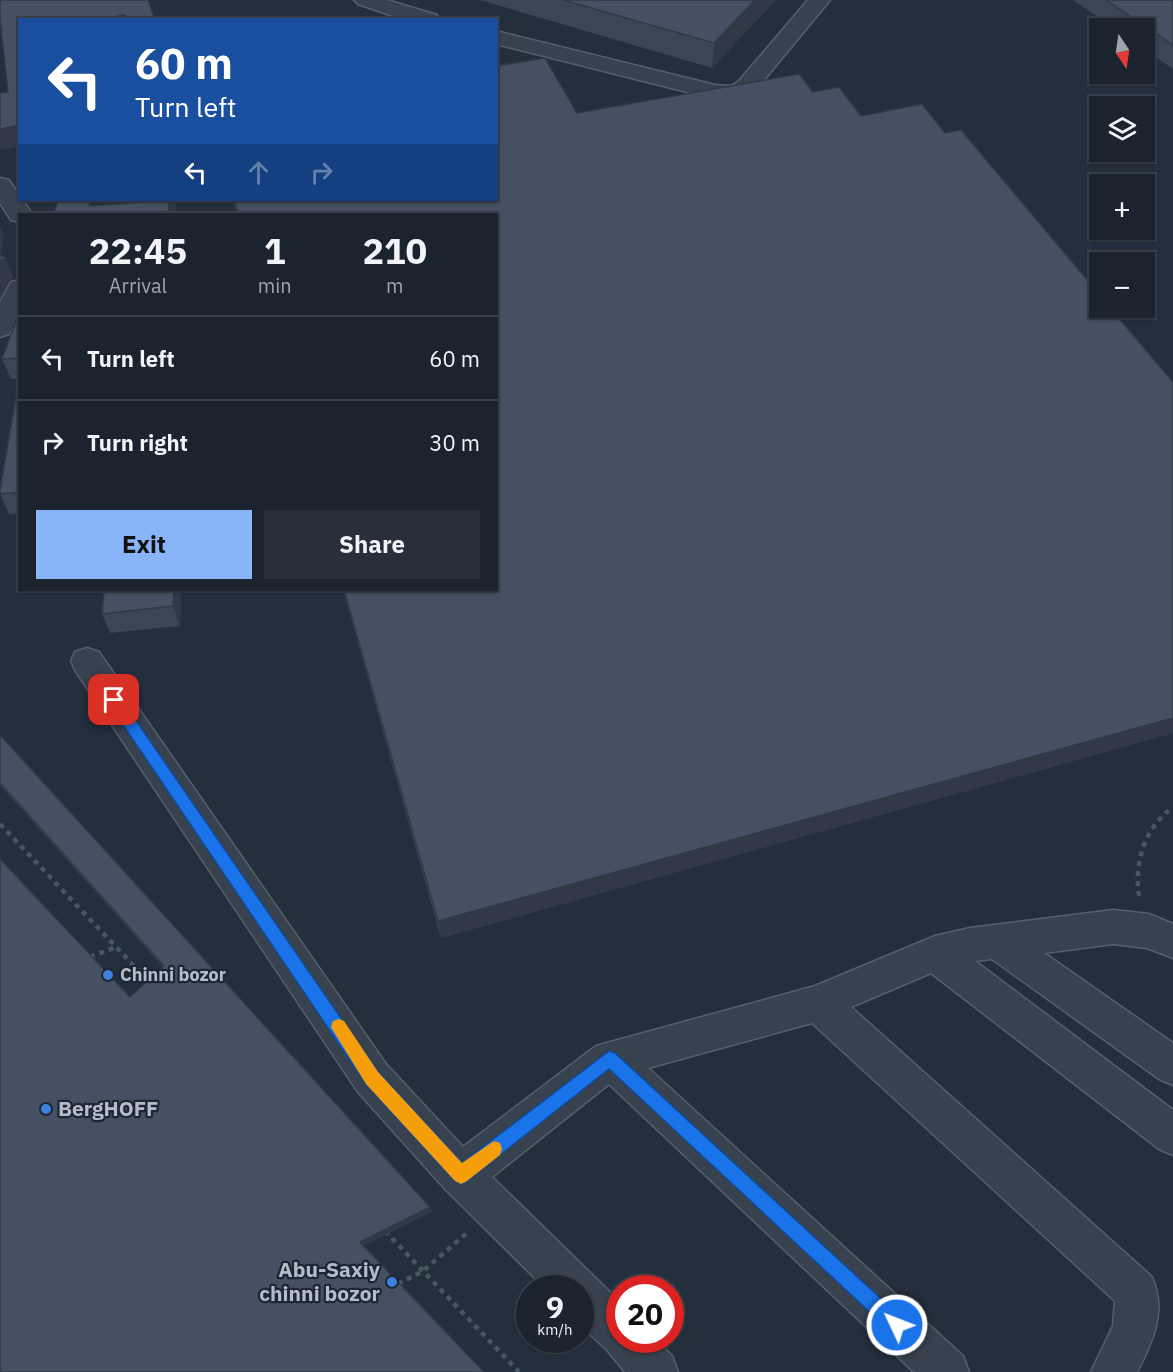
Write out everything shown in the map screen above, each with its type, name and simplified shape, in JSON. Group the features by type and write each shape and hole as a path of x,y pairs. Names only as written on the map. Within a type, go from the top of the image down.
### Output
{"lane":[{"path":"365,0 423,18"},
{"path":"498,38 715,92 735,93 746,87 819,0"},
{"path":"0,185 19,213"},
{"path":"0,328 18,292"},
{"path":"87,661 372,1078 461,1175 562,1275"},
{"path":"461,1175 609,1059 818,1003 935,953 1113,927 1161,936"},
{"path":"998,942 1173,1066"},
{"path":"935,953 1173,1135"},
{"path":"818,1003 1137,1292 1135,1330 1113,1372"},
{"path":"609,1059 947,1372"},
{"path":"594,1308 606,1319"},
{"path":"638,1353 656,1372"}],"path":[{"path":"1161,936 1138,892 1143,844 1166,811 1173,807"},
{"path":"0,824 156,989"},
{"path":"90,957 117,947"},
{"path":"398,1284 423,1270 495,1209"},
{"path":"380,1225 519,1372"}],"building":[{"path":"0,0 148,0 154,18 126,18 125,15 110,18 18,18 18,125 0,129 0,93 8,92"},
{"path":"563,0 755,0 714,43"},
{"path":"1106,0 1173,0 1173,45 1155,33 1155,18 1133,18"},
{"path":"545,58 577,113 799,74 813,92 839,87 861,116 922,104 945,133 961,130 1089,282 1089,318 1119,318 1173,382 1173,718 438,921 344,591 498,591 498,213 239,213 234,201 498,201 498,66"},
{"path":"58,201 90,201 89,206 169,201 168,213 53,213"},
{"path":"18,315 18,358 2,359"},
{"path":"18,385 18,492 0,494"},
{"path":"104,591 174,591 173,606 102,614"},
{"name":"Chinni bozor","path":"0,735 430,1207 360,1242 484,1372 0,1372 0,859 130,997 164,966 0,783"}],"slow traffic":[{"path":"339,1027 372,1078 461,1175 494,1149"}],"place":[{"name":"Chinni bozor","path":"108,975"},
{"name":"BergHOFF","path":"46,1109"},
{"name":"Abu-Saxiy chinni bozor","path":"392,1282"}],"route":[{"path":"114,700 326,1007 372,1078 461,1175 609,1059 897,1325"}]}
